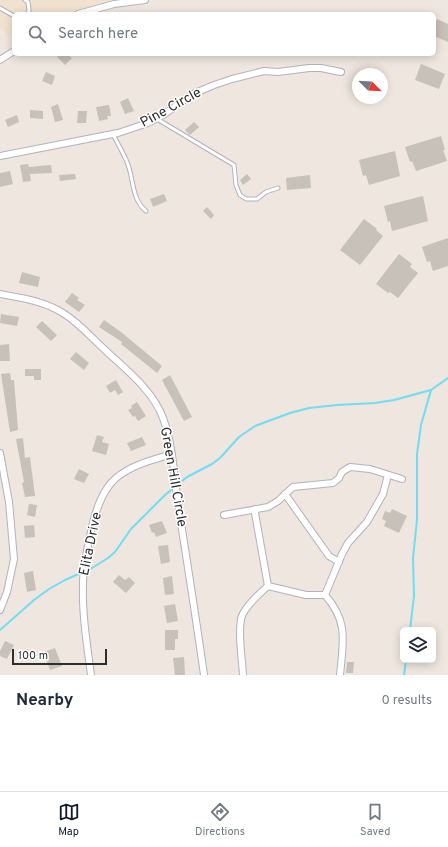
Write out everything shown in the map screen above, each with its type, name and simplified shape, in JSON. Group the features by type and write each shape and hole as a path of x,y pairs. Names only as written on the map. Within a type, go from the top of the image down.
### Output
{"street":[{"path":"85,12 124,1 144,0"},
{"path":"0,60 12,52"},
{"name":"Pine Circle","path":"0,156 113,134 144,125 156,119 193,94 214,85 246,75 309,68 321,68 341,72"},
{"name":"Green Hill Circle","path":"0,294 27,298 64,313 80,326 127,371 154,401 162,416 171,445 204,675"},
{"path":"0,453 9,502 14,559 7,592 0,610"},
{"name":"Elita Drive","path":"91,675 84,619 83,584 85,558 96,511 105,492 114,479 125,471 136,466 172,454"},
{"path":"224,515 268,507 278,501 293,487 333,483 339,478 342,472 350,467 370,469 402,479"},
{"path":"325,595 348,543 367,522 383,494 388,475"},
{"path":"285,494 329,556 339,562"},
{"path":"256,509 255,513 268,586"},
{"path":"268,586 306,595 325,595"},
{"path":"243,675 241,618 254,597 268,586"},
{"path":"325,595 338,613 342,622 343,635 340,675"}],"lane":[{"path":"26,1 28,12"},
{"path":"0,8 12,15"},
{"path":"156,119 234,165 236,185 240,195 246,199 257,199 266,192 278,188"},
{"path":"113,134 128,163 137,200 146,211"}],"shaded area":[{"path":"0,0 136,0 70,12 12,12 12,37 0,29"}],"building":[{"path":"437,19 448,24 448,42 436,37"},
{"path":"70,56 72,58 65,65 57,57"},
{"path":"421,64 445,74 439,89 415,80"},
{"path":"46,72 55,76 52,85 42,81"},
{"path":"128,98 134,111 125,114 120,102"},
{"path":"58,104 63,120 55,122 51,107"},
{"path":"109,105 111,116 107,116 108,119 99,121 96,107"},
{"path":"30,110 43,111 43,119 30,118"},
{"path":"78,111 87,111 86,123 77,123"},
{"path":"17,115 19,122 8,127 5,120"},
{"path":"194,122 199,127 190,135 185,130"},
{"path":"441,136 445,150 443,150 447,161 416,171 412,161 410,162 405,147"},
{"path":"395,151 400,176 369,185 366,175 363,176 359,160"},
{"path":"28,164 29,167 51,165 52,173 30,174 31,181 23,182 20,165"},
{"path":"10,171 13,184 0,187 0,173"},
{"path":"75,174 76,179 60,181 59,175"},
{"path":"247,174 251,179 243,185 240,180"},
{"path":"310,175 311,188 287,190 286,178"},
{"path":"164,194 167,201 153,207 150,199"},
{"path":"423,196 428,221 392,231 384,206"},
{"path":"207,207 214,215 211,219 203,211"},
{"path":"364,219 377,229 376,230 383,236 360,265 340,250"},
{"path":"448,238 448,266 433,271 430,261 427,262 422,247"},
{"path":"399,254 412,264 410,267 418,273 398,298 376,284"},
{"path":"22,272 40,277 38,287 19,283"},
{"path":"72,293 79,298 77,300 85,305 79,312 65,302"},
{"path":"1,314 19,317 17,326 0,323"},
{"path":"104,320 162,366 157,373 121,344 122,342 99,327"},
{"path":"42,321 57,335 51,341 36,327"},
{"path":"9,344 10,361 0,361 0,345"},
{"path":"76,352 89,363 84,370 70,359"},
{"path":"25,369 41,369 41,380 34,380 34,376 25,376"},
{"path":"10,373 11,380 14,380 18,430 10,432 1,374"},
{"path":"170,375 192,417 184,421 162,380"},
{"path":"116,380 123,392 118,395 115,390 110,393 106,386"},
{"path":"137,402 146,416 138,421 128,410"},
{"path":"97,435 104,437 102,442 109,444 106,455 92,451"},
{"path":"142,437 146,445 131,451 127,443"},
{"path":"23,438 25,458 30,457 35,496 25,497 22,483 24,482 16,439"},
{"path":"79,469 89,474 84,483 74,479"},
{"path":"29,504 37,505 35,517 27,515"},
{"path":"392,509 407,516 399,533 384,526 386,521 382,519 385,511 390,513"},
{"path":"162,521 167,533 156,537 154,532 152,533 149,525"},
{"path":"34,525 35,537 25,538 24,526"},
{"path":"168,545 170,562 161,564 158,546"},
{"path":"33,571 36,590 27,592 24,573"},
{"path":"119,575 125,580 129,577 135,583 126,593 113,582"},
{"path":"172,576 174,594 165,595 163,578"},
{"path":"175,604 178,621 167,623 164,606"},
{"path":"165,630 178,630 178,639 175,639 175,650 165,650"},
{"path":"5,641 14,645 7,659 0,656 0,651"},
{"path":"55,648 62,666 50,670 44,652"},
{"path":"184,657 185,675 175,675 173,658"},
{"path":"347,662 354,662 353,673 346,673"}],"waterway":[{"path":"0,630 49,589 92,568 108,558 115,552 131,529 165,495 187,477 212,464 220,458 239,437 255,426 290,413 309,408 375,403 394,400 431,390 448,378"},
{"path":"410,627 414,596 413,558 417,520 417,454 421,425 431,390"},
{"path":"404,675 406,663"}]}
